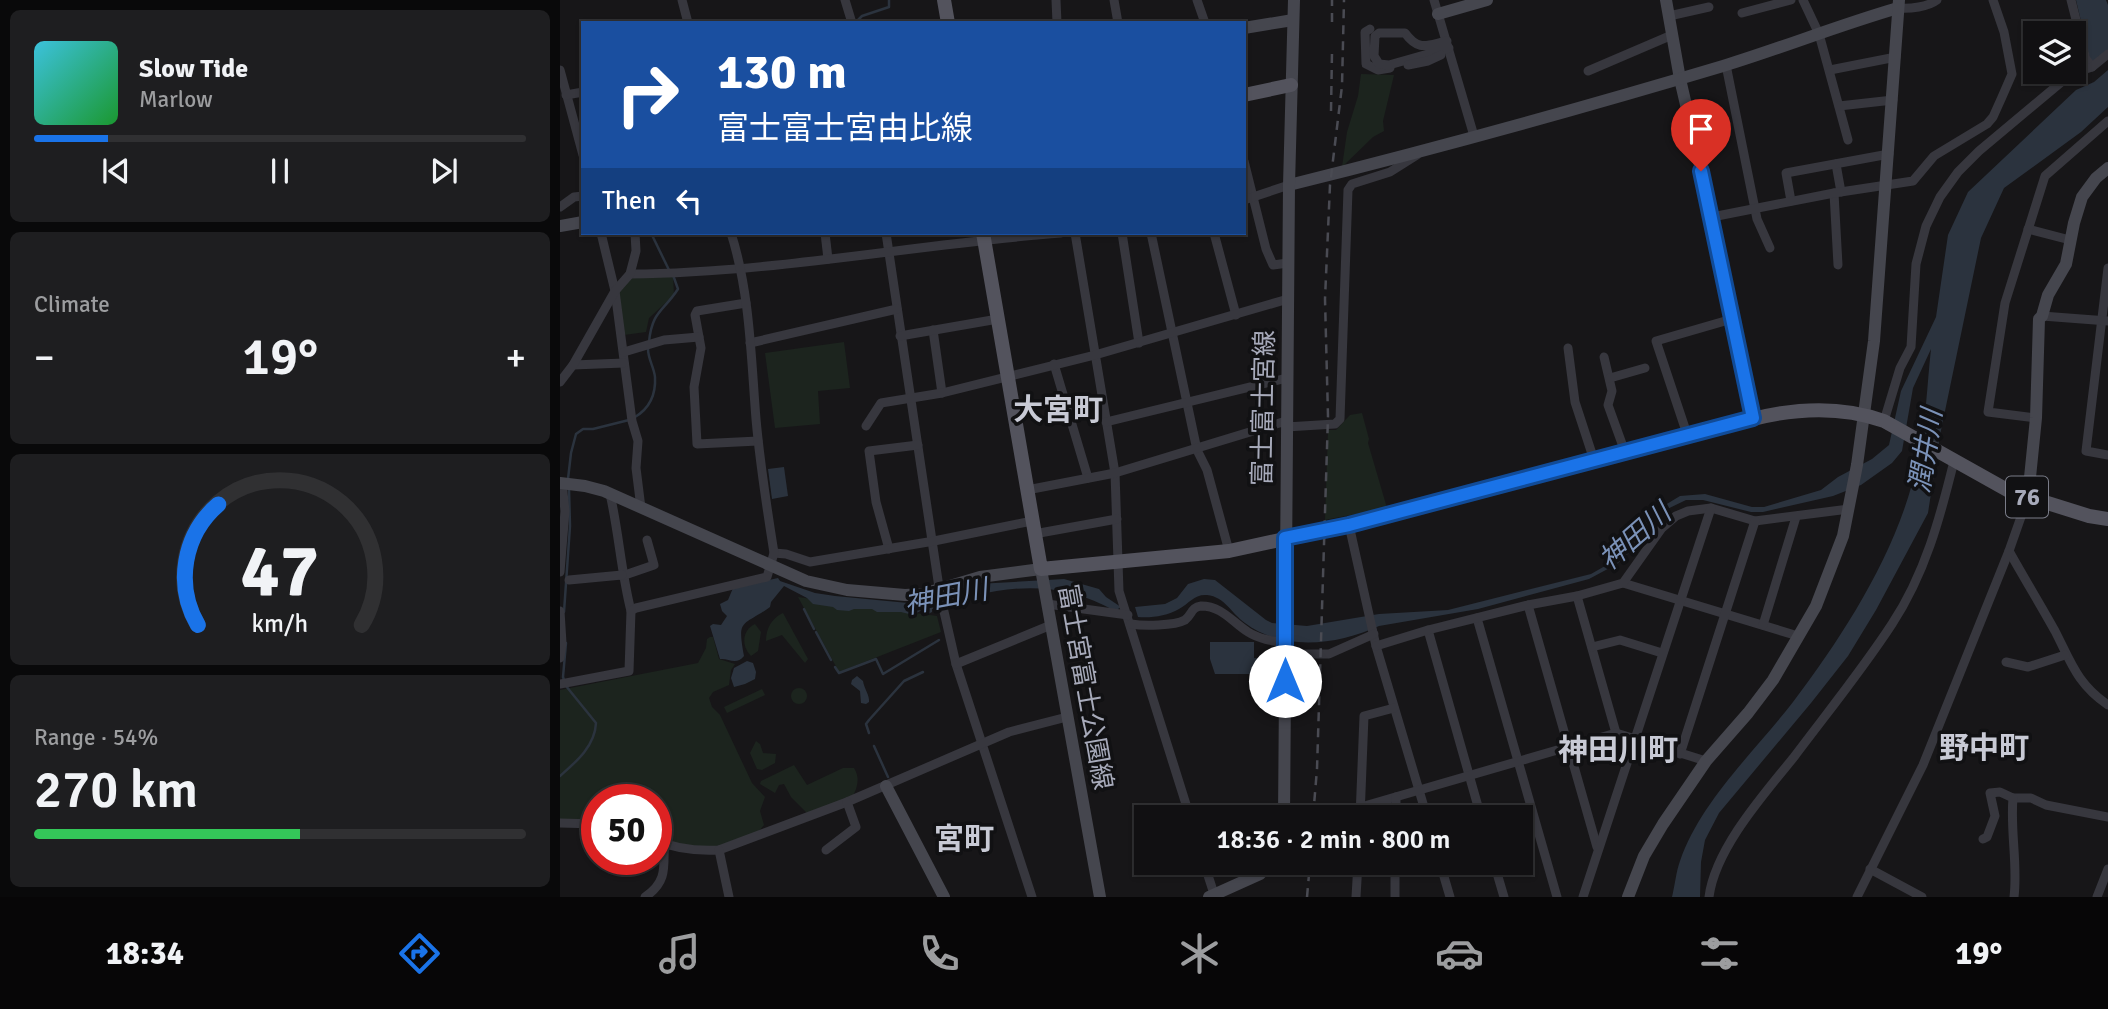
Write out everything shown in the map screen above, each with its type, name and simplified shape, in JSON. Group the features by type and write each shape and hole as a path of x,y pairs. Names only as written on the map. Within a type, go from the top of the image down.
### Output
{"main road":[{"path":"944,0 948,21"},
{"path":"1246,95 1291,85"},
{"path":"984,236 1043,579"},
{"name":"76","path":"1043,579 1117,563 1229,551 1349,525 1753,418 1794,411 1864,414 1884,421 2009,491 2089,516 2108,519"}],"street":[{"path":"682,0 687,21"},
{"path":"845,0 851,21"},
{"path":"1056,0 1057,21"},
{"path":"1114,0 1118,21"},
{"path":"1196,0 1204,21"},
{"name":"富士富士宮線","path":"1284,805 1287,299 1294,0"},
{"path":"1434,0 1474,135"},
{"path":"1438,13 1487,0"},
{"path":"1666,0 1680,79 1712,217 1753,418"},
{"path":"1742,13 1791,0"},
{"path":"1803,0 1819,34 1848,140"},
{"path":"1899,4 1907,9 1937,0"},
{"path":"1712,217 1837,192 1913,181 1934,156 1987,124 1993,117 2012,74 2004,32 1993,0"},
{"path":"2071,0 2086,59 2092,67"},
{"path":"1249,198 1680,79 1819,34 1899,4"},
{"path":"1628,897 1644,856 1706,761 1773,680 1829,575 1843,536 1857,465 1874,341 1899,4"},
{"path":"1669,16 1709,7"},
{"path":"1246,28 1293,20"},
{"path":"1370,29 1365,32 1366,64 1378,70 1428,61 1446,47"},
{"path":"1379,33 1405,33 1412,43 1419,47 1446,47 1389,65 1379,64 1374,56 1375,36 1379,33"},
{"path":"1588,71 1672,35"},
{"path":"1884,421 1900,368 1911,347 1916,264 1926,226 1940,197 1958,172 1979,151 2071,74 2092,67 2108,54"},
{"path":"1830,71 1896,57"},
{"path":"1726,65 1757,219 1770,248"},
{"path":"560,73 581,148"},
{"path":"566,95 581,92"},
{"path":"1839,106 1893,100"},
{"path":"2036,418 1988,412 2005,303 2045,176 2108,121"},
{"path":"1027,490 1115,473 1286,424 1335,424 1340,419 1348,190 1352,184 1391,172 1428,149"},
{"path":"1791,201 1786,173 1889,154"},
{"path":"1836,164 1839,265"},
{"path":"1857,897 1923,765 2028,498 2036,418 2039,319 2048,295 2066,264 2082,197 2108,168"},
{"path":"1246,175 1249,198 1273,265 1288,263"},
{"path":"560,207 574,197 581,196"},
{"path":"560,226 581,222"},
{"path":"2028,229 2070,240"},
{"path":"601,235 615,291 632,421 638,440 636,468 641,508"},
{"path":"560,382 573,365 615,291 630,274 636,251 635,235"},
{"path":"631,611 767,576 772,559 746,303 741,267 732,235"},
{"path":"825,235 828,259"},
{"path":"886,235 943,608 956,664 1032,897"},
{"path":"630,274 681,274 828,259 984,236 1010,235"},
{"path":"1075,235 1115,473 1119,591 1186,805"},
{"path":"1122,235 1139,343"},
{"path":"1151,235 1197,450 1207,470 1229,551"},
{"path":"1215,235 1236,315"},
{"path":"2108,268 2105,321 2086,451 2108,455"},
{"path":"866,426 881,403 942,393 1095,355 1287,299"},
{"path":"746,303 696,310 701,348 694,387 697,444 758,441"},
{"path":"750,343 897,309"},
{"path":"2042,316 2105,321"},
{"path":"1688,437 1656,341 1731,318"},
{"path":"900,336 999,319"},
{"path":"933,330 942,393"},
{"path":"624,352 664,340 699,337"},
{"path":"1568,348 1575,402 1594,460"},
{"path":"1604,358 1612,391 1608,405 1625,453"},
{"path":"573,365 624,363"},
{"path":"1054,364 1088,478"},
{"path":"1609,378 1645,368"},
{"path":"1106,422 1287,378"},
{"path":"889,549 876,502 869,451 918,445"},
{"path":"1709,897 1717,872 1738,830 1845,691 1894,621 1925,561 1954,461"},
{"path":"560,572 565,511 564,484"},
{"name":"富士宮富士公園線","path":"564,484 585,486 610,494 772,559 806,581 847,590 905,595 940,591 980,577 1043,579 1100,897"},
{"path":"560,684 629,671 631,611 622,575 620,538 610,494"},
{"path":"1623,583 1661,528 1670,519 1688,511 1711,508 1755,521 1796,517 1850,505"},
{"path":"1583,897 1711,508"},
{"path":"1763,625 1796,517"},
{"path":"772,559 786,554 810,562 1033,527 1117,519"},
{"path":"1681,754 1755,521"},
{"path":"1349,525 1376,646 1424,805"},
{"path":"569,580 622,575 654,565 647,540"},
{"path":"2009,551 2056,633 2065,655 2082,681 2108,705"},
{"path":"1376,646 1428,630 1623,583 1798,636"},
{"path":"1577,596 1616,733"},
{"path":"1047,604 1149,626 1183,621 1201,606 1223,612 1254,635 1285,646 1329,654 1373,632"},
{"path":"1528,605 1598,849"},
{"path":"560,611 560,659"},
{"path":"1477,618 1557,897"},
{"path":"956,664 1051,625"},
{"path":"1428,630 1478,805"},
{"path":"1592,647 1620,640 1662,653"},
{"path":"2006,662 2028,667 2065,655"},
{"path":"1361,805 1364,716 1394,708"},
{"path":"672,845 703,851 719,850 872,792 981,743 1067,717"},
{"path":"1368,805 1616,733 1706,761"},
{"path":"886,786 944,897"},
{"path":"1983,839 1987,836 1994,816 1990,793 2000,792 2013,798 2031,799 2108,817"},
{"path":"1396,797 1396,805"},
{"path":"2013,798 2012,840 2016,877 2014,897"},
{"path":"826,850 856,827 847,802"},
{"path":"560,823 581,824"},
{"path":"719,850 729,897"},
{"path":"1870,869 1922,897"},
{"path":"2096,897 2107,874"},
{"path":"645,897 664,875"},
{"path":"1207,875 1213,896 1258,875"},
{"path":"1356,897 1357,875"},
{"path":"1395,875 1395,897"},
{"path":"1444,875 1450,897"},
{"path":"1498,875 1504,897"}],"shaded area":[{"path":"1361,74 1394,75 1383,121 1384,131 1373,137 1342,167 1347,132 1358,96"},
{"path":"673,275 674,295 649,318 646,332 624,335 617,291 631,276"},
{"path":"844,342 850,388 818,391 820,424 775,428 765,353"},
{"path":"1362,413 1387,508 1325,520 1328,430 1336,430 1350,415"},
{"path":"798,597 937,616 941,632 839,672"},
{"path":"783,613 808,659 805,663 782,635 766,641 770,624"},
{"path":"755,624 761,632 758,651 751,656 744,638 747,630"},
{"path":"713,637 719,659 735,664 731,670 729,685 713,692 709,698 712,707 720,715 752,783 765,797 760,811 764,825 759,831 717,846 702,847 672,841 672,784 581,784 581,821 560,820 560,690 698,663 706,648 707,639"},
{"path":"796,688 802,688 807,696 805,702 796,704 791,699 791,693"},
{"path":"762,689 765,695 727,713 724,707"},
{"path":"756,741 763,753 776,754 775,763 762,770 757,769 750,753"},
{"path":"794,765 807,785 843,768 854,768 858,779 856,790 852,797 807,813 791,797 784,784 779,785 775,793 760,784 761,781"}],"water":[{"path":"2076,0 2106,0 2108,51 2092,67 2086,42 2086,21 2081,21"},
{"path":"2108,70 2108,107 2081,132 2004,188 1981,238 1940,435 1928,513 1848,656 1719,813 1705,840 1700,897 1672,897 1679,865 1689,839 1730,777 1793,702 1833,647 1869,587 1899,524 1921,445 1931,349 1913,388 1902,451 1892,463 1861,485 1833,496 1763,512 1751,512 1703,500 1686,500 1659,513 1642,532 1632,550 1617,564 1589,579 1478,609 1379,626 1346,638 1328,641 1293,642 1260,632 1245,623 1219,599 1207,595 1195,597 1170,613 1138,617 1135,607 1165,604 1177,598 1188,584 1204,579 1215,580 1272,623 1307,626 1379,614 1448,610 1591,574 1625,549 1647,516 1680,496 1705,494 1752,507 1764,507 1821,490 1838,477 1872,459 1889,445 1901,391 1936,317 1948,235 1968,192 2076,90 2094,82"},
{"path":"784,467 788,496 772,499 768,469"},
{"name":"神田川","path":"778,578 815,593 908,603 924,601 977,584 1064,579 1099,589 1121,607 1115,611 1070,593 1024,588 978,595 932,609 928,614 927,610 922,610 913,615 877,612 872,609 837,610 813,604 784,586 770,607 744,625 741,635 744,656 735,661 720,659 710,626 721,625 727,616 720,604 728,600 733,588"},
{"path":"1210,642 1254,642 1254,658 1271,659 1271,702 1266,702 1266,674 1215,674 1210,659"},
{"path":"747,661 753,663 755,679 734,687 731,678 734,668"},
{"path":"857,676 863,681 868,695 869,702 866,704 861,703 860,691 851,684"}],"waterway":[{"path":"857,21 862,16 889,7 889,0"},
{"path":"652,235 669,270"},
{"path":"649,342 656,318 678,289 673,275"},
{"path":"635,417 648,405 654,390 655,377 648,349"},
{"path":"568,479 576,434 583,429 629,420"},
{"path":"564,612 570,526 569,489"},
{"path":"804,609 814,629"},
{"path":"816,632 831,660"},
{"path":"835,667 839,673 876,659 883,674 939,640"},
{"path":"560,776 588,746 596,723 566,686 563,677 566,643"},
{"path":"869,733 866,724 869,720 904,681 923,672"},
{"path":"874,746 888,777"}],"railway":[{"path":"1332,0 1332,22"},
{"path":"1314,805 1328,416 1325,299 1330,185 1342,86 1344,0"},
{"path":"1331,111 1332,52"},
{"path":"1307,897 1309,875"}],"district":[{"name":"大宮町","path":"1058,410"},
{"name":"野中町","path":"1984,748"},
{"name":"神田川町","path":"1618,750"},
{"name":"宮町","path":"964,839"}],"route":[{"path":"1285,681 1285,538 1349,525 1753,418 1701,171"}],"water label":[{"name":"潤井川","path":"1926,451"}]}
